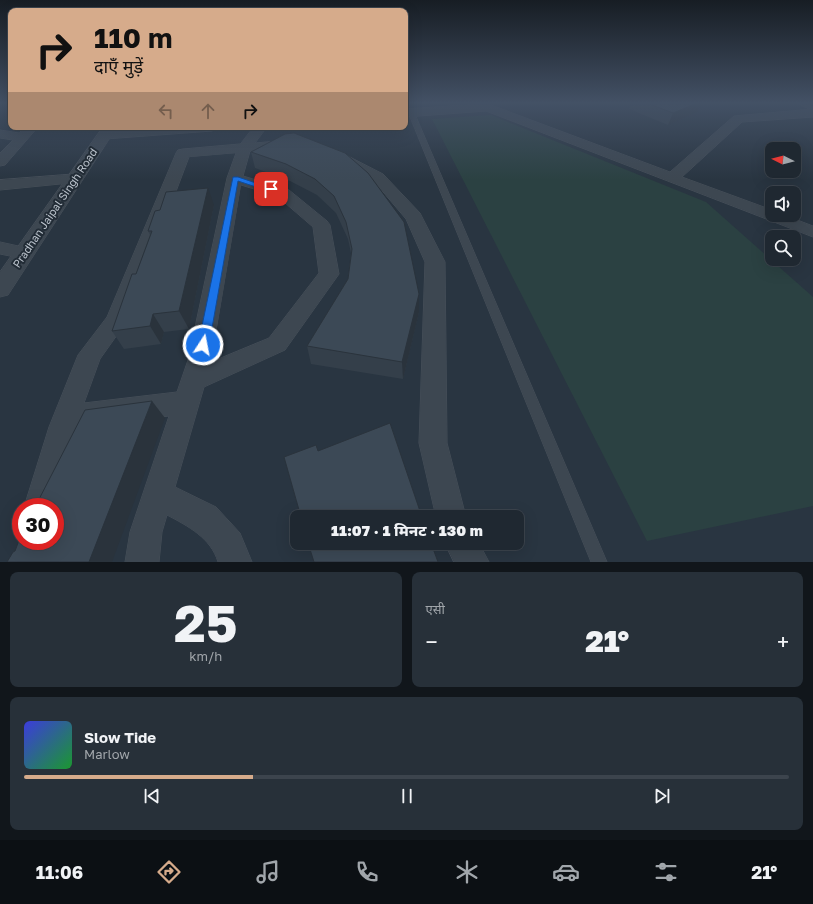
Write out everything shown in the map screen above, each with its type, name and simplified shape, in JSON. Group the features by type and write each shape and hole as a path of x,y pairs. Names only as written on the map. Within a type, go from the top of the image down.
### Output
{"street":[{"path":"547,128 813,232"},
{"path":"672,178 728,128"},
{"path":"0,162 29,130"},
{"path":"108,131 132,130"},
{"path":"42,498 66,417 90,356 116,321 183,153 201,130"},
{"path":"142,562 146,532 200,360 235,178 244,148 259,130"},
{"name":"Pradhan Jaipal Singh Road","path":"0,289 9,252 75,179 108,131"},
{"path":"0,134 21,137"},
{"path":"183,153 244,148 313,146 334,153 378,177 414,217 435,262 433,443 449,510"},
{"path":"66,417 191,391 277,344 329,274 321,225 283,193 235,178"},
{"path":"0,185 75,179"},
{"path":"158,495 205,518 229,544 235,562"},
{"path":"465,550 472,562"}],"lane":[{"path":"414,128 599,562"}],"green space":[{"path":"437,128 524,128 706,202 765,254 765,266 778,266 813,297 813,506 647,541"}],"building":[{"path":"294,133 345,153 368,173 404,222 419,294 402,362 307,346 348,279 352,249 346,222 334,196 315,179 286,164 251,152 285,134"},
{"path":"208,188 179,311 153,314 150,326 112,331 132,274 136,274 152,231 148,231 155,211 160,210 166,192"},
{"path":"152,401 89,562 7,562 15,550 64,550 64,498 40,498 85,410"},
{"path":"390,423 420,510 299,510 284,457 316,445 318,451"},
{"path":"310,550 434,550 438,562 314,562"}],"route":[{"path":"203,345 235,178 271,189"}]}
